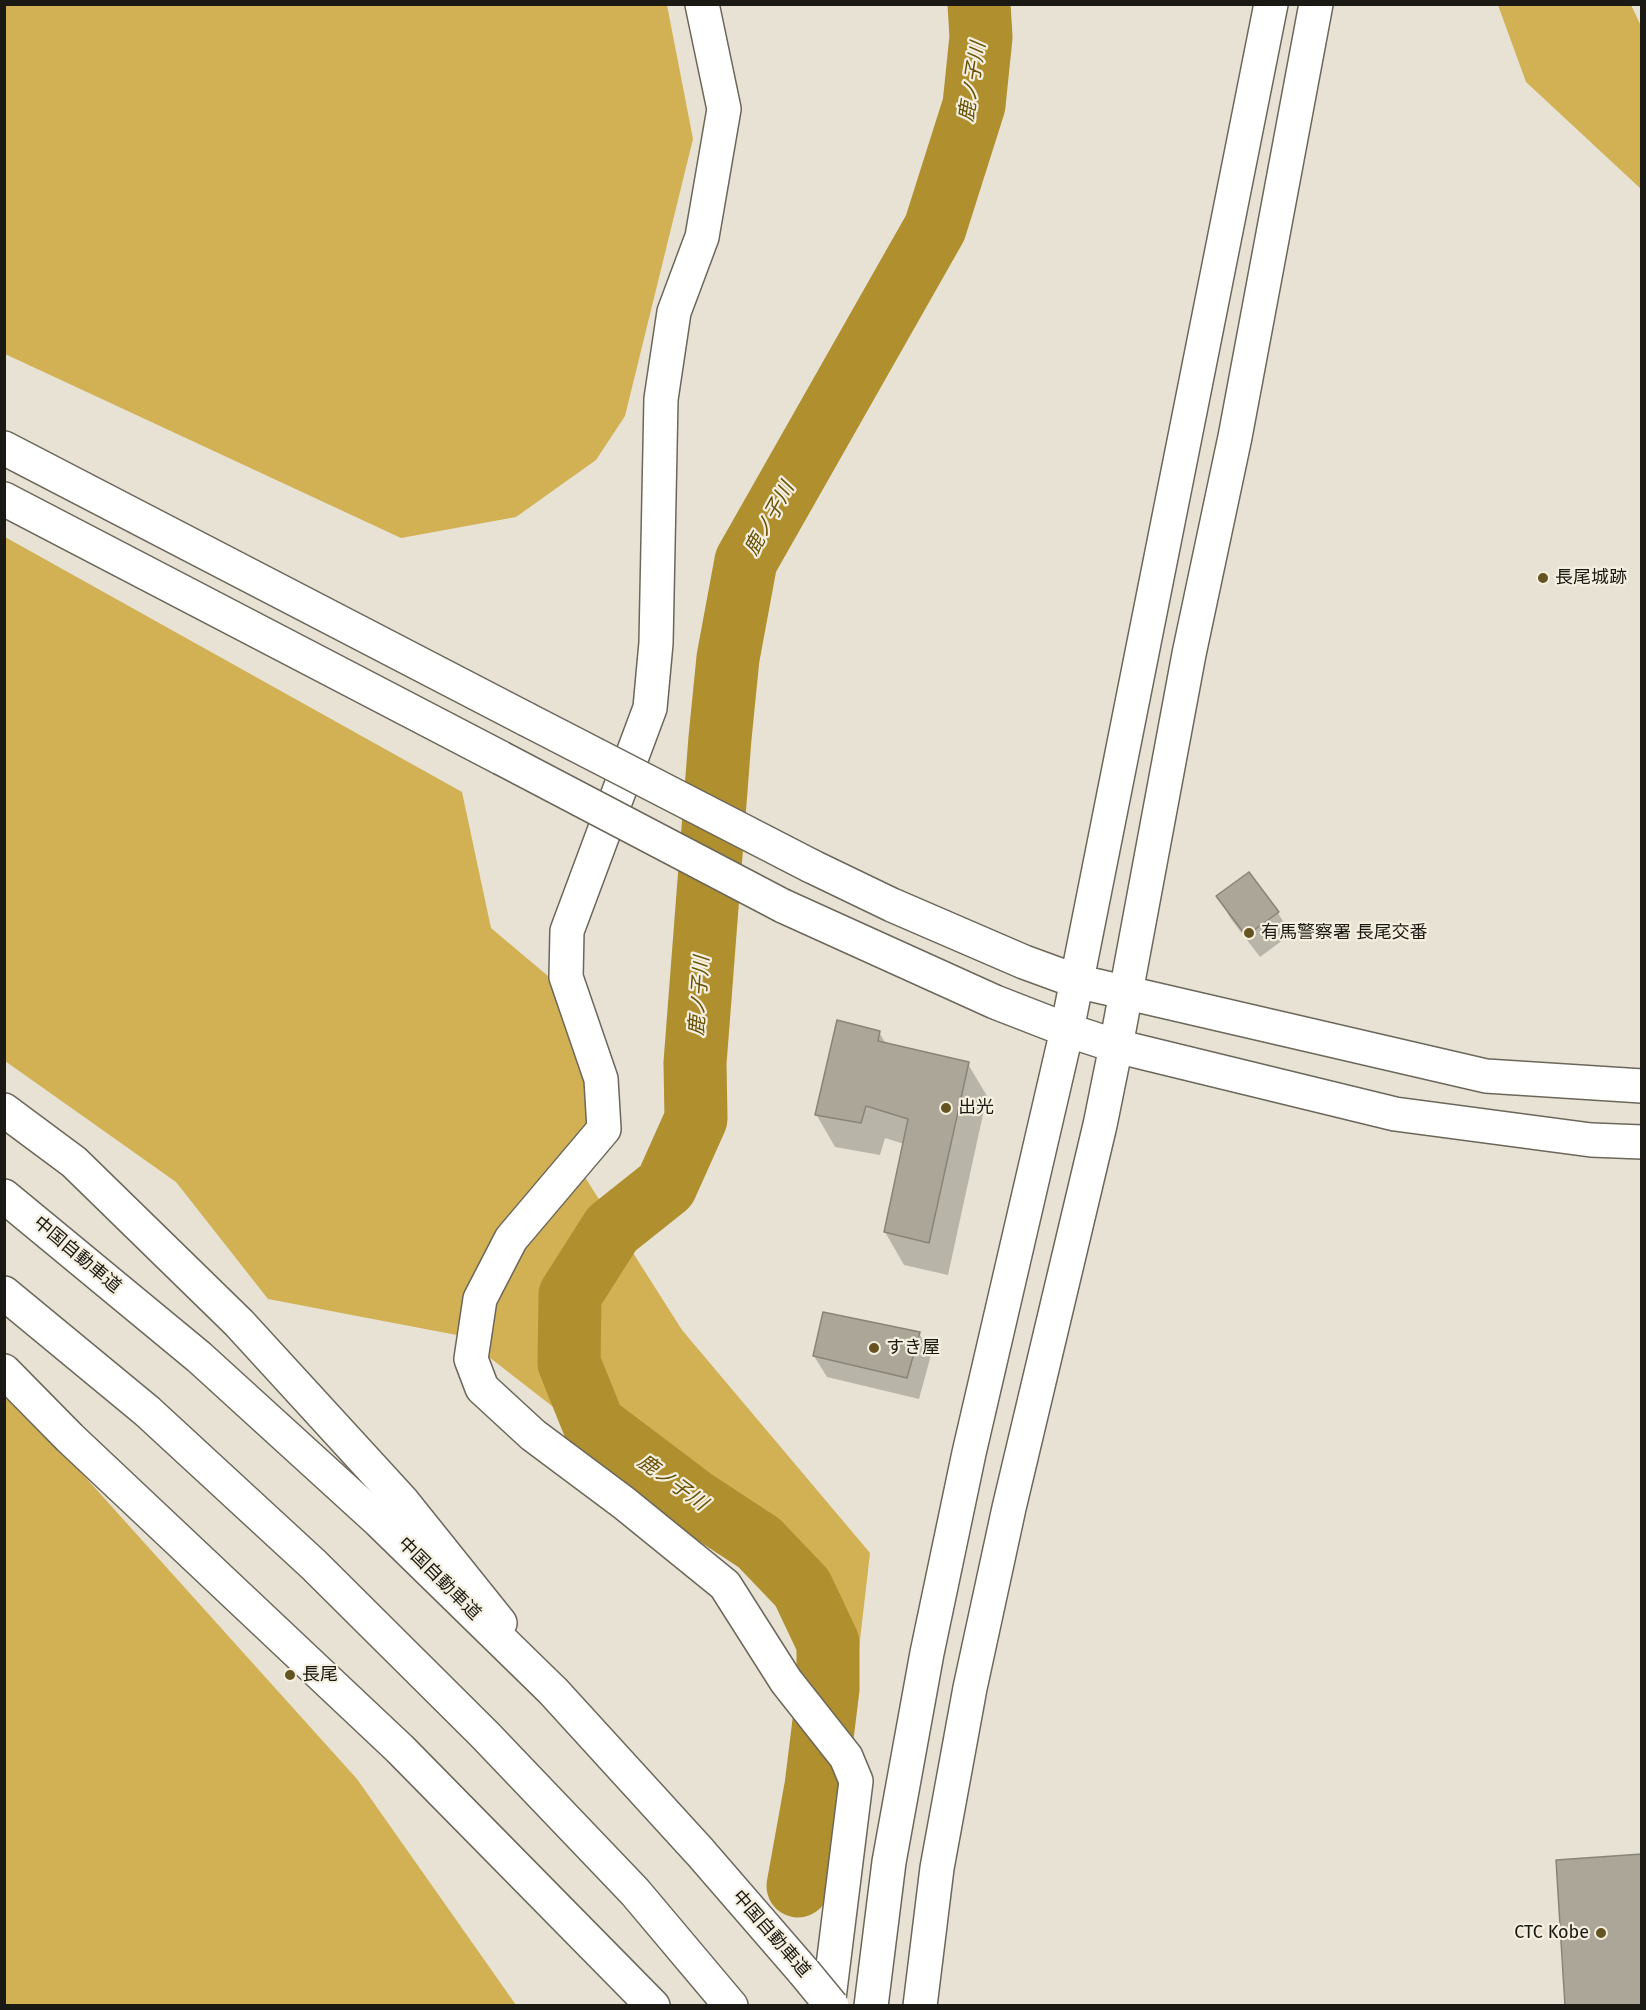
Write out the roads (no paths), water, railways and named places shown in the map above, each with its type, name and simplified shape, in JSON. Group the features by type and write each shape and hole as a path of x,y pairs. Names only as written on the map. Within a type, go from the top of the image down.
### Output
{"main road":[{"path":"702,4 724,110 702,237 674,312 661,399 656,643 650,708 567,931 566,977 601,1079 604,1129 511,1239 480,1299 471,1359 482,1388 533,1435 624,1503 725,1585 786,1680 846,1757 856,1780 830,2006"},
{"path":"871,2006 888,1862 927,1653 969,1454 1067,1030 1271,4"},
{"path":"920,2006 936,1868 970,1688 1009,1508 1100,1125 1189,654 1235,437 1316,4"},
{"path":"4,448 811,866 903,910 1024,962 1076,981 1486,1076 1641,1086"},
{"path":"4,499 783,906 974,992 1067,1030 1116,1046 1395,1113 1591,1140 1641,1142"},
{"path":"4,1110 74,1162 239,1323 403,1502 553,1691"},
{"name":"中国自動車道","path":"4,1196 199,1357 380,1521 553,1691 700,1852 804,1972 830,2006"},
{"path":"4,1293 147,1411 314,1565 485,1735 635,1892 731,2006"},
{"path":"4,1371 70,1438 400,1749 653,2006"}],"waterway":[{"name":"鹿ノ子川","path":"798,1886 816,1786 828,1689 828,1643 802,1588 759,1543 692,1499 594,1425 569,1363 570,1295 612,1229 666,1186 696,1119 695,1063 720,738 728,658 746,561 935,228 974,105 981,37 979,4"}],"place":[{"name":"長尾城跡","path":"1543,578"},
{"name":"有馬警察署 長尾交番","path":"1249,933"},
{"name":"出光","path":"946,1108"},
{"name":"すき屋","path":"874,1348"},
{"name":"長尾","path":"290,1675"},
{"name":"CTC Kobe","path":"1601,1933"}]}
